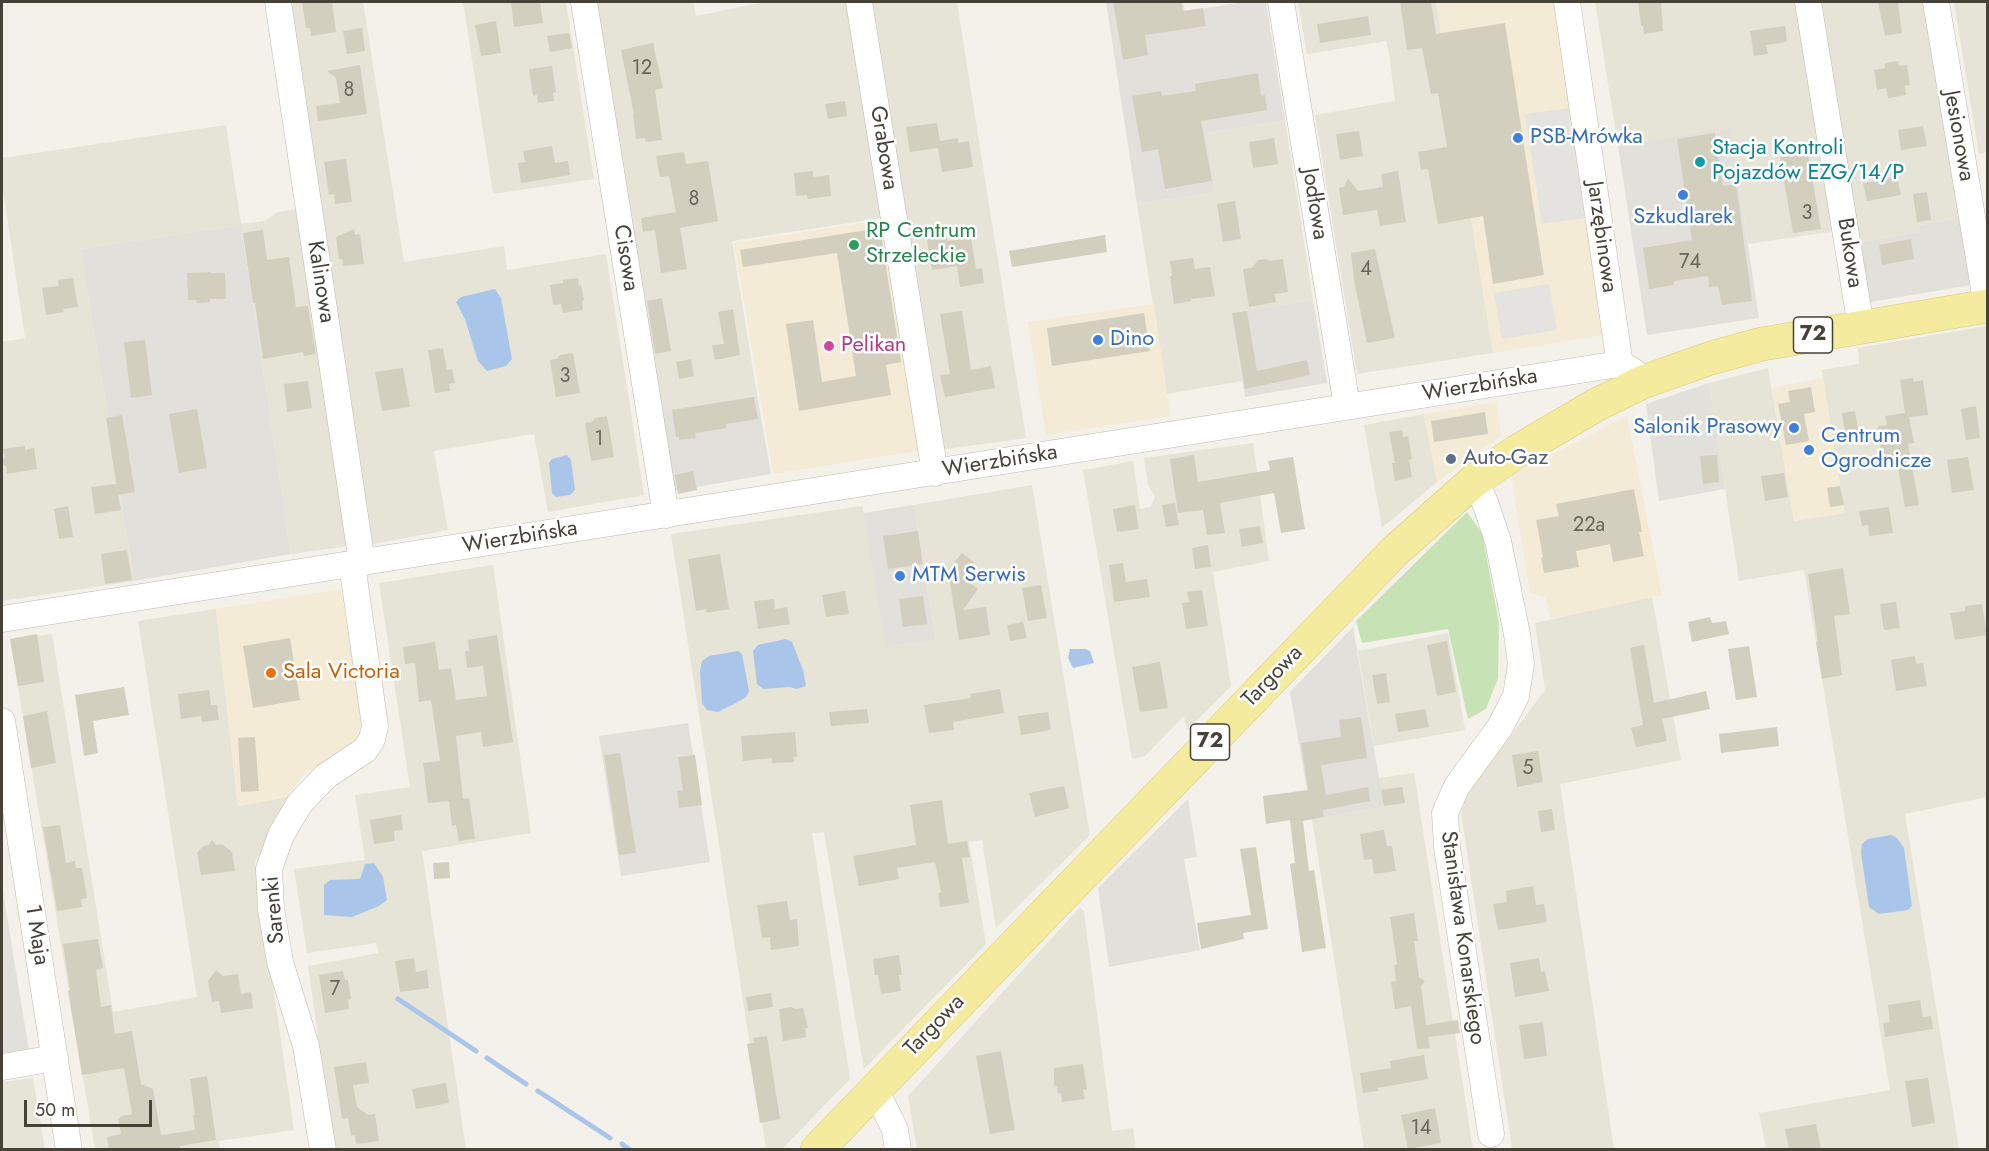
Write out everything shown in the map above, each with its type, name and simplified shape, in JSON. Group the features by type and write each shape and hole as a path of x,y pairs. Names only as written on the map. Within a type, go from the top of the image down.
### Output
{"main road":[{"name":"Wierzbińska","path":"1631,374 1711,358 1762,344 1987,306"},
{"name":"Targowa","path":"817,1149 1395,551 1475,480 1562,424 1631,374"}],"street":[{"name":"Kalinowa","path":"278,2 357,563"},
{"name":"Cisowa","path":"584,2 666,515"},
{"name":"Grabowa","path":"859,2 935,472"},
{"name":"Jodłowa","path":"1281,2 1347,406"},
{"name":"Jarzębinowa","path":"1567,2 1631,374"},
{"name":"Bukowa","path":"1808,2 1861,327"},
{"name":"Jesionowa","path":"1936,2 1987,306"},
{"name":"Wierzbińska","path":"2,619 1347,406 1631,374"},
{"name":"Stanisława Konarskiego","path":"1475,480 1498,541 1521,664 1516,696 1500,727 1457,786 1445,813 1447,847 1491,1134"},
{"name":"Sarenki","path":"323,1149 306,1046 280,962 271,909 269,869 281,835 300,803 326,776 365,750 372,739 375,726 357,563"},
{"name":"1 Maja","path":"2,721 69,1149"},
{"path":"2,1066 55,1058"},
{"path":"873,1091 891,1119 898,1149"}],"shaded area":[{"path":"288,2 363,2 404,262 504,246 507,270 606,254 644,495 548,512 534,434 434,451 448,530 368,545"},
{"path":"463,2 566,2 594,179 493,194"},
{"path":"597,2 693,2 696,16 765,2 852,2 888,217 732,241 757,395 660,411"},
{"path":"868,2 957,2 1026,438 939,450"},
{"path":"1106,2 1183,2 1185,11 1245,2 1266,2 1285,120 1206,133 1215,192 1137,204"},
{"path":"1298,2 1436,2 1493,353 1357,374 1315,115 1395,101 1389,53 1386,41 1307,54"},
{"name":"PSB-Mrówka","path":"1436,2 1557,2 1608,334 1493,353"},
{"path":"1595,2 1800,2 1836,231 1748,244 1730,129 1618,146"},
{"path":"1816,2 1924,2 1959,218 1919,225 1920,232 1855,243"},
{"path":"1954,2 1987,2 1987,152 1979,154"},
{"path":"1568,108 1585,218 1542,224 1525,114"},
{"path":"1285,120 1313,300 1231,313 1242,381 1167,394 1137,204 1215,192 1206,133"},
{"path":"226,125 241,224 265,221 277,212 297,209 349,546 291,554 241,225 81,249 134,581 2,601 2,342 25,338 2,183 2,158"},
{"name":"Szkudlarek","path":"1730,128 1759,318 1647,335 1618,146"},
{"path":"1959,218 1971,285 1865,303 1855,243 1920,232 1919,225"},
{"name":"Pelikan","path":"888,219 923,450 773,474 734,243"},
{"path":"241,225 291,554 134,581 81,249"},
{"path":"1549,284 1557,330 1502,339 1494,293"},
{"path":"1313,300 1327,383 1245,397 1231,313"},
{"path":"1154,304 1170,416 1046,435 1028,322"},
{"path":"1987,326 1987,797 1905,814 1959,1149 1766,1149 1759,1113 1890,1090 1804,570 1739,581 1709,383 1768,368 1794,521 1844,513 1822,370 1859,364 1858,348"},
{"name":"Centrum Ogrodnicze","path":"1823,378 1845,513 1794,521 1772,388"},
{"path":"1709,383 1725,489 1659,501 1646,404"},
{"path":"757,395 771,474 674,491 660,411"},
{"name":"Auto-Gaz","path":"1496,402 1501,436 1437,482 1424,414"},
{"path":"1424,414 1437,482 1382,528 1364,425"},
{"path":"1627,416 1662,595 1551,619 1545,597 1530,593 1511,475"},
{"path":"1253,443 1269,561 1213,572 1231,686 1187,730 1184,716 1145,756 1132,759 1083,470 1133,461 1140,509 1151,507 1155,496 1148,485 1144,458"},
{"path":"1032,485 1090,835 996,928 982,840 969,842 986,944 864,1069 824,832 812,833 850,1079 782,1149 766,1149 671,534 862,506 887,647 936,638 913,505"},
{"name":"MTM Serwis","path":"913,505 936,639 886,647 863,513"},
{"path":"493,565 531,833 422,851 466,1149 334,1149 308,966 379,953 376,943 307,953 294,869 365,860 355,795 410,787 379,583"},
{"path":"341,589 363,728 356,744 314,773 307,769 288,797 238,806 216,609"},
{"path":"1652,597 1681,760 1560,784 1614,1149 1512,1149 1461,813 1467,794 1545,690 1535,623"},
{"path":"216,609 238,806 288,797 292,801 255,862 294,1130 219,1141 220,1149 95,1149 10,639 52,634 113,1012 197,997 138,621"},
{"path":"1353,627 1384,807 1312,819 1290,692"},
{"path":"1448,633 1465,730 1374,746 1358,651"},
{"path":"688,723 710,862 621,876 599,736"},
{"path":"1414,773 1473,1149 1364,1149 1312,819 1384,807 1379,778"},
{"path":"1188,799 1197,857 1184,859 1200,950 1109,967 1098,888"},
{"path":"2,886 29,1051 2,1055"},
{"path":"1080,907 1084,912 1112,1131 1133,1128 1136,1149 917,1149 908,1096"},
{"path":"33,1078 45,1149 2,1149 2,1082"}],"green space":[{"path":"1467,512 1482,533 1499,623 1498,678 1486,709 1468,719 1448,629 1362,643 1356,621"}],"water":[{"path":"495,289 501,298 512,359 506,366 487,371 478,361 465,319 456,302 461,297"},
{"path":"567,455 571,460 575,490 570,495 556,497 552,493 549,463 552,459"},
{"path":"786,639 792,642 803,670 806,686 797,689 789,687 763,689 757,684 753,651 758,645"},
{"path":"1070,649 1090,651 1094,663 1073,668 1068,658"},
{"path":"738,651 742,654 749,691 746,697 718,712 707,710 702,703 700,671 702,661 709,656"},
{"path":"1891,835 1897,838 1904,848 1912,906 1908,910 1879,914 1869,907 1861,853 1862,844 1868,839"},
{"path":"374,863 383,877 387,900 379,906 352,917 324,915 324,885 330,880 360,879 365,864"}],"building":[{"path":"302,2 332,2 336,32 311,36 310,28 306,28"},
{"path":"511,2 540,2 543,23 514,27"},
{"path":"1113,2 1181,2 1183,11 1203,8 1206,26 1145,35 1148,55 1123,60"},
{"path":"1400,2 1431,2 1436,34 1505,23 1544,275 1493,284 1483,216 1438,224 1428,169 1421,170 1418,152 1447,147 1438,93 1431,94 1422,48 1407,50"},
{"path":"1638,2 1661,2 1663,31 1644,34"},
{"path":"1878,2 1898,2 1902,33 1885,36"},
{"path":"1368,16 1371,35 1320,43 1317,24"},
{"path":"496,21 501,53 481,56 475,25"},
{"path":"1785,26 1787,42 1766,45 1768,54 1754,56 1750,31"},
{"path":"362,28 365,51 347,54 343,31"},
{"path":"569,33 572,48 550,52 547,36"},
{"path":"653,43 663,88 655,90 662,140 646,142 645,138 636,139 634,114 621,50"},
{"path":"1898,61 1899,66 1907,65 1910,85 1905,86 1906,95 1888,98 1886,88 1877,90 1874,70 1885,68 1885,63"},
{"path":"360,65 367,114 318,121 316,106 340,103 336,78 327,71"},
{"path":"552,66 556,92 553,93 554,101 538,103 537,95 533,96 529,69"},
{"path":"1258,73 1261,96 1265,95 1267,110 1201,121 1212,181 1165,189 1158,149 1142,152 1132,96 1161,91 1162,96 1196,91 1195,84"},
{"path":"845,101 847,116 828,119 825,104"},
{"path":"937,123 940,141 958,138 958,143 969,141 973,167 942,172 938,148 910,152 906,127"},
{"path":"1923,126 1927,146 1901,150 1898,130"},
{"path":"1359,131 1363,156 1340,160 1336,134"},
{"path":"1715,133 1723,186 1736,184 1752,301 1722,305 1718,286 1709,287 1708,276 1674,281 1674,285 1649,289 1643,248 1692,240 1677,139"},
{"path":"1274,138 1278,164 1253,168 1249,142"},
{"path":"552,146 555,163 568,161 570,175 521,183 518,163 525,162 523,151"},
{"path":"684,152 686,164 708,161 718,221 680,228 687,269 661,273 655,230 643,232 641,218 676,212 669,176 660,177 656,156"},
{"path":"1800,154 1801,156 1808,154 1821,229 1793,233 1780,157"},
{"path":"346,159 352,202 335,204 334,194 329,195 324,162"},
{"path":"813,171 813,177 829,175 831,196 808,199 807,195 796,196 794,173"},
{"path":"1398,171 1406,222 1380,226 1377,210 1343,215 1339,188 1344,187 1348,178 1358,191 1383,187 1381,174"},
{"path":"1897,177 1901,195 1867,201 1863,183"},
{"path":"1927,192 1931,220 1917,222 1913,194"},
{"path":"1235,201 1241,239 1223,242 1217,204"},
{"path":"880,228 901,362 886,365 891,395 799,411 786,324 813,320 822,382 856,376 837,253 743,267 740,250"},
{"path":"354,229 355,235 360,234 364,264 343,266 342,259 339,259 336,237"},
{"path":"263,230 267,260 289,257 296,307 308,306 316,354 304,356 303,352 263,359 243,233"},
{"path":"945,230 947,241 971,238 976,269 982,268 984,283 960,287 957,266 932,270 926,233"},
{"path":"1105,235 1107,252 1012,267 1009,251"},
{"path":"1911,239 1914,259 1882,265 1879,245"},
{"path":"1375,249 1395,338 1367,343 1351,253"},
{"path":"1193,258 1195,269 1210,267 1215,296 1174,304 1170,261"},
{"path":"1283,259 1288,292 1275,294 1276,302 1249,307 1243,269 1252,268 1258,260 1270,261"},
{"path":"187,273 225,273 226,299 210,299 210,302 197,303 196,300 188,300"},
{"path":"73,278 78,307 46,315 42,288 59,286 58,280"},
{"path":"578,278 584,300 582,301 583,310 563,313 561,304 553,305 550,285"},
{"path":"662,298 671,351 655,354 647,301"},
{"path":"733,309 740,355 715,360 712,345 724,344 718,312"},
{"path":"962,311 971,370 991,366 995,388 945,397 940,375 950,374 940,314"},
{"path":"1247,311 1257,371 1307,360 1310,375 1245,389 1232,313"},
{"name":"Dino","path":"1144,313 1150,351 1052,366 1047,328"},
{"path":"145,340 152,395 131,398 124,342"},
{"path":"443,348 447,370 452,369 455,383 449,384 450,391 435,393 428,350"},
{"path":"573,353 580,393 556,397 550,360 557,359 560,355"},
{"path":"691,359 694,376 679,379 676,362"},
{"path":"403,368 410,407 382,411 375,372"},
{"path":"1913,378 1914,382 1923,380 1928,415 1909,417 1914,443 1908,444 1919,505 1905,507 1897,463 1887,465 1884,453 1881,453 1878,426 1887,425 1885,416 1905,413 1900,380"},
{"path":"308,381 312,408 287,412 284,384"},
{"name":"Salonik Prasowy","path":"1811,387 1815,412 1804,414 1809,441 1786,445 1778,404 1790,402 1788,391"},
{"path":"754,397 758,419 726,424 726,428 695,433 696,438 679,440 679,437 676,437 672,410"},
{"path":"1976,406 1980,438 1966,440 1961,409"},
{"path":"197,409 207,468 179,473 169,414"},
{"path":"1855,411 1859,436 1846,438 1842,413"},
{"path":"1485,412 1488,434 1434,442 1431,421"},
{"path":"122,415 135,492 118,495 106,418"},
{"path":"607,416 614,457 591,461 585,423"},
{"path":"1402,430 1403,437 1408,436 1412,477 1395,481 1392,463 1395,463 1389,432"},
{"path":"25,446 25,450 34,448 37,469 7,474 6,466 2,463 5,457 3,449"},
{"path":"1194,455 1198,482 1270,470 1268,461 1293,457 1305,529 1281,533 1274,493 1220,503 1225,533 1207,535 1203,510 1178,513 1170,459"},
{"path":"1717,455 1719,482 1703,484 1700,456"},
{"path":"1968,457 1974,490 1952,493 1947,460"},
{"path":"693,471 697,490 678,494 675,475"},
{"path":"1784,473 1788,497 1765,501 1761,476"},
{"path":"116,484 121,510 95,514 91,487"},
{"path":"1840,486 1844,505 1830,507 1827,488"},
{"path":"1634,489 1644,556 1613,562 1610,544 1576,551 1579,567 1544,573 1536,520 1559,516 1556,504"},
{"path":"1175,503 1179,525 1166,527 1162,505"},
{"path":"1135,505 1139,529 1117,532 1113,509"},
{"path":"68,506 73,537 59,539 54,509"},
{"path":"1889,507 1893,533 1869,536 1868,525 1862,526 1859,511"},
{"path":"1260,526 1263,543 1242,547 1239,529"},
{"path":"918,531 923,564 888,569 883,536"},
{"path":"1208,545 1211,567 1195,569 1192,548"},
{"path":"127,550 132,580 105,584 101,554"},
{"path":"962,553 974,562 968,570 975,575 970,583 978,589 963,610 986,607 990,635 959,640 948,570"},
{"path":"720,554 729,609 707,613 706,609 696,611 688,559"},
{"path":"1123,563 1126,582 1147,579 1150,597 1114,602 1109,565"},
{"path":"1843,568 1850,614 1834,616 1842,675 1822,679 1808,574"},
{"path":"1041,585 1047,618 1028,621 1022,588"},
{"path":"1202,590 1208,626 1186,629 1182,603 1189,602 1187,592"},
{"path":"845,591 849,614 826,617 822,595"},
{"path":"923,596 927,624 903,627 899,599"},
{"path":"774,599 775,609 787,607 790,624 758,629 754,601"},
{"path":"1896,602 1900,628 1884,630 1880,604"},
{"path":"1982,604 1987,635 1955,640 1950,613 1965,611 1965,606"},
{"path":"1710,617 1712,623 1726,621 1729,634 1692,642 1688,622"},
{"path":"1023,622 1027,638 1010,641 1007,625"},
{"path":"37,634 44,682 18,686 10,639"},
{"path":"497,635 513,742 483,747 481,732 456,736 463,799 469,798 475,839 459,841 456,825 452,826 449,801 428,803 423,763 440,761 431,700 419,702 415,663 405,664 403,647 435,642 439,670 451,668 456,700 487,696 483,666 467,668 465,651 469,651 468,640"},
{"name":"Sala Victoria","path":"290,638 300,700 253,708 243,646"},
{"path":"1447,641 1456,692 1437,696 1427,645"},
{"path":"1644,645 1654,703 1706,691 1710,709 1662,719 1667,741 1636,747 1631,728 1643,725 1630,648"},
{"path":"1749,646 1757,697 1736,700 1728,649"},
{"path":"1915,656 1916,664 1923,663 1927,686 1896,691 1891,660"},
{"path":"1160,662 1168,708 1140,712 1132,667"},
{"path":"1386,673 1390,702 1377,704 1372,675"},
{"path":"124,687 129,715 93,721 98,753 84,756 75,695"},
{"path":"1000,689 1004,713 953,722 954,730 929,733 924,705 971,698 970,694"},
{"path":"209,690 211,705 217,705 219,720 202,722 201,716 181,719 178,694"},
{"path":"867,709 869,723 831,726 829,712"},
{"path":"1425,709 1429,727 1398,732 1395,714"},
{"path":"47,711 56,763 31,768 23,716"},
{"path":"1048,712 1051,730 1021,735 1018,716"},
{"path":"1361,717 1367,758 1321,765 1326,795 1368,787 1370,801 1323,810 1324,817 1303,821 1309,871 1314,870 1326,948 1302,952 1290,864 1295,863 1290,820 1266,824 1263,796 1308,790 1301,743 1341,737 1339,720"},
{"path":"1777,727 1779,746 1721,753 1719,734"},
{"path":"795,732 797,756 793,757 794,762 772,763 772,758 743,761 741,736"},
{"path":"255,737 259,791 241,792 238,738"},
{"path":"1538,751 1543,782 1517,787 1512,755"},
{"path":"620,753 636,853 619,855 604,755"},
{"path":"695,755 702,805 679,808 677,791 683,790 678,757"},
{"path":"1064,786 1069,808 1035,817 1029,793"},
{"path":"1402,787 1405,803 1384,806 1381,790"},
{"path":"942,800 948,844 967,841 970,857 962,858 969,903 940,907 938,893 941,892 935,862 897,868 899,879 859,886 853,856 916,845 910,805"},
{"path":"1552,809 1555,830 1541,832 1538,811"},
{"path":"401,815 403,830 394,831 395,841 374,844 370,820"},
{"path":"60,825 66,863 75,861 76,868 82,868 87,898 81,899 82,907 57,911 43,827"},
{"path":"1384,830 1387,846 1392,846 1396,871 1374,874 1372,859 1364,860 1360,834"},
{"path":"212,840 216,845 222,844 232,852 235,871 201,875 197,853 203,846 209,845"},
{"path":"1256,847 1268,929 1243,933 1244,939 1201,949 1197,923 1251,915 1240,849"},
{"path":"449,862 450,878 434,879 433,863"},
{"path":"1533,886 1536,905 1544,904 1547,922 1498,930 1493,904 1507,902 1506,891"},
{"path":"787,901 790,920 797,919 799,946 771,950 770,937 762,938 757,905"},
{"path":"1414,913 1418,941 1414,941 1419,977 1425,981 1421,986 1426,1025 1458,1020 1460,1033 1428,1037 1430,1048 1417,1049 1411,1006 1395,1009 1391,982 1396,981 1394,965 1397,964 1390,917"},
{"path":"98,939 103,968 96,970 101,1007 111,1005 115,1034 132,1031 141,1084 153,1089 161,1135 195,1130 190,1079 207,1076 216,1140 180,1146 180,1149 109,1149 107,1137 121,1134 118,1119 132,1114 124,1068 82,1075 63,944"},
{"path":"899,955 902,975 899,975 901,991 881,994 873,959"},
{"path":"414,958 416,972 427,970 429,988 400,992 395,961"},
{"path":"1539,958 1541,972 1545,971 1549,991 1515,997 1510,963"},
{"path":"216,970 223,976 238,974 241,994 251,992 253,1008 221,1013 219,1001 212,1002 208,981"},
{"path":"343,971 345,980 348,980 351,999 348,1000 349,1009 325,1013 319,975"},
{"path":"771,993 773,1007 748,1011 746,997"},
{"path":"1920,1000 1923,1017 1931,1016 1933,1029 1885,1037 1883,1023 1890,1022 1888,1005"},
{"path":"803,1008 808,1028 805,1028 806,1037 783,1041 779,1009"},
{"path":"1543,1022 1547,1056 1524,1059 1519,1025"},
{"path":"767,1036 780,1119 760,1123 747,1044 754,1043 753,1038"},
{"path":"1001,1051 1015,1130 990,1134 976,1056"},
{"path":"1424,1055 1428,1079 1363,1093 1360,1073 1391,1068 1390,1061"},
{"path":"366,1062 369,1083 353,1085 357,1107 368,1115 375,1114 379,1141 356,1144 355,1135 351,1136 348,1118 342,1119 334,1067"},
{"path":"1083,1064 1087,1089 1083,1090 1085,1099 1062,1102 1061,1093 1058,1094 1057,1087 1054,1085 1054,1068"},
{"path":"1928,1078 1935,1123 1912,1127 1905,1081"},
{"path":"446,1083 449,1103 416,1109 412,1089"},
{"path":"1435,1108 1441,1143 1408,1149 1401,1115"},
{"path":"1816,1124 1821,1149 1789,1149 1785,1129"}],"waterway":[{"path":"398,999 476,1051"},
{"path":"487,1058 526,1084"},
{"path":"538,1091 610,1138"},
{"path":"622,1144 630,1150"}],"place":[{"name":"PSB-Mrówka","path":"1518,138"},
{"name":"Stacja Kontroli Pojazdów EZG/14/P","path":"1700,162"},
{"name":"Szkudlarek","path":"1683,195"},
{"name":"RP Centrum Strzeleckie","path":"854,245"},
{"name":"Dino","path":"1098,340"},
{"name":"Pelikan","path":"829,346"},
{"name":"Salonik Prasowy","path":"1794,428"},
{"name":"Centrum Ogrodnicze","path":"1809,450"},
{"name":"Auto-Gaz","path":"1451,459"},
{"name":"MTM Serwis","path":"900,576"},
{"name":"Sala Victoria","path":"271,673"}]}
